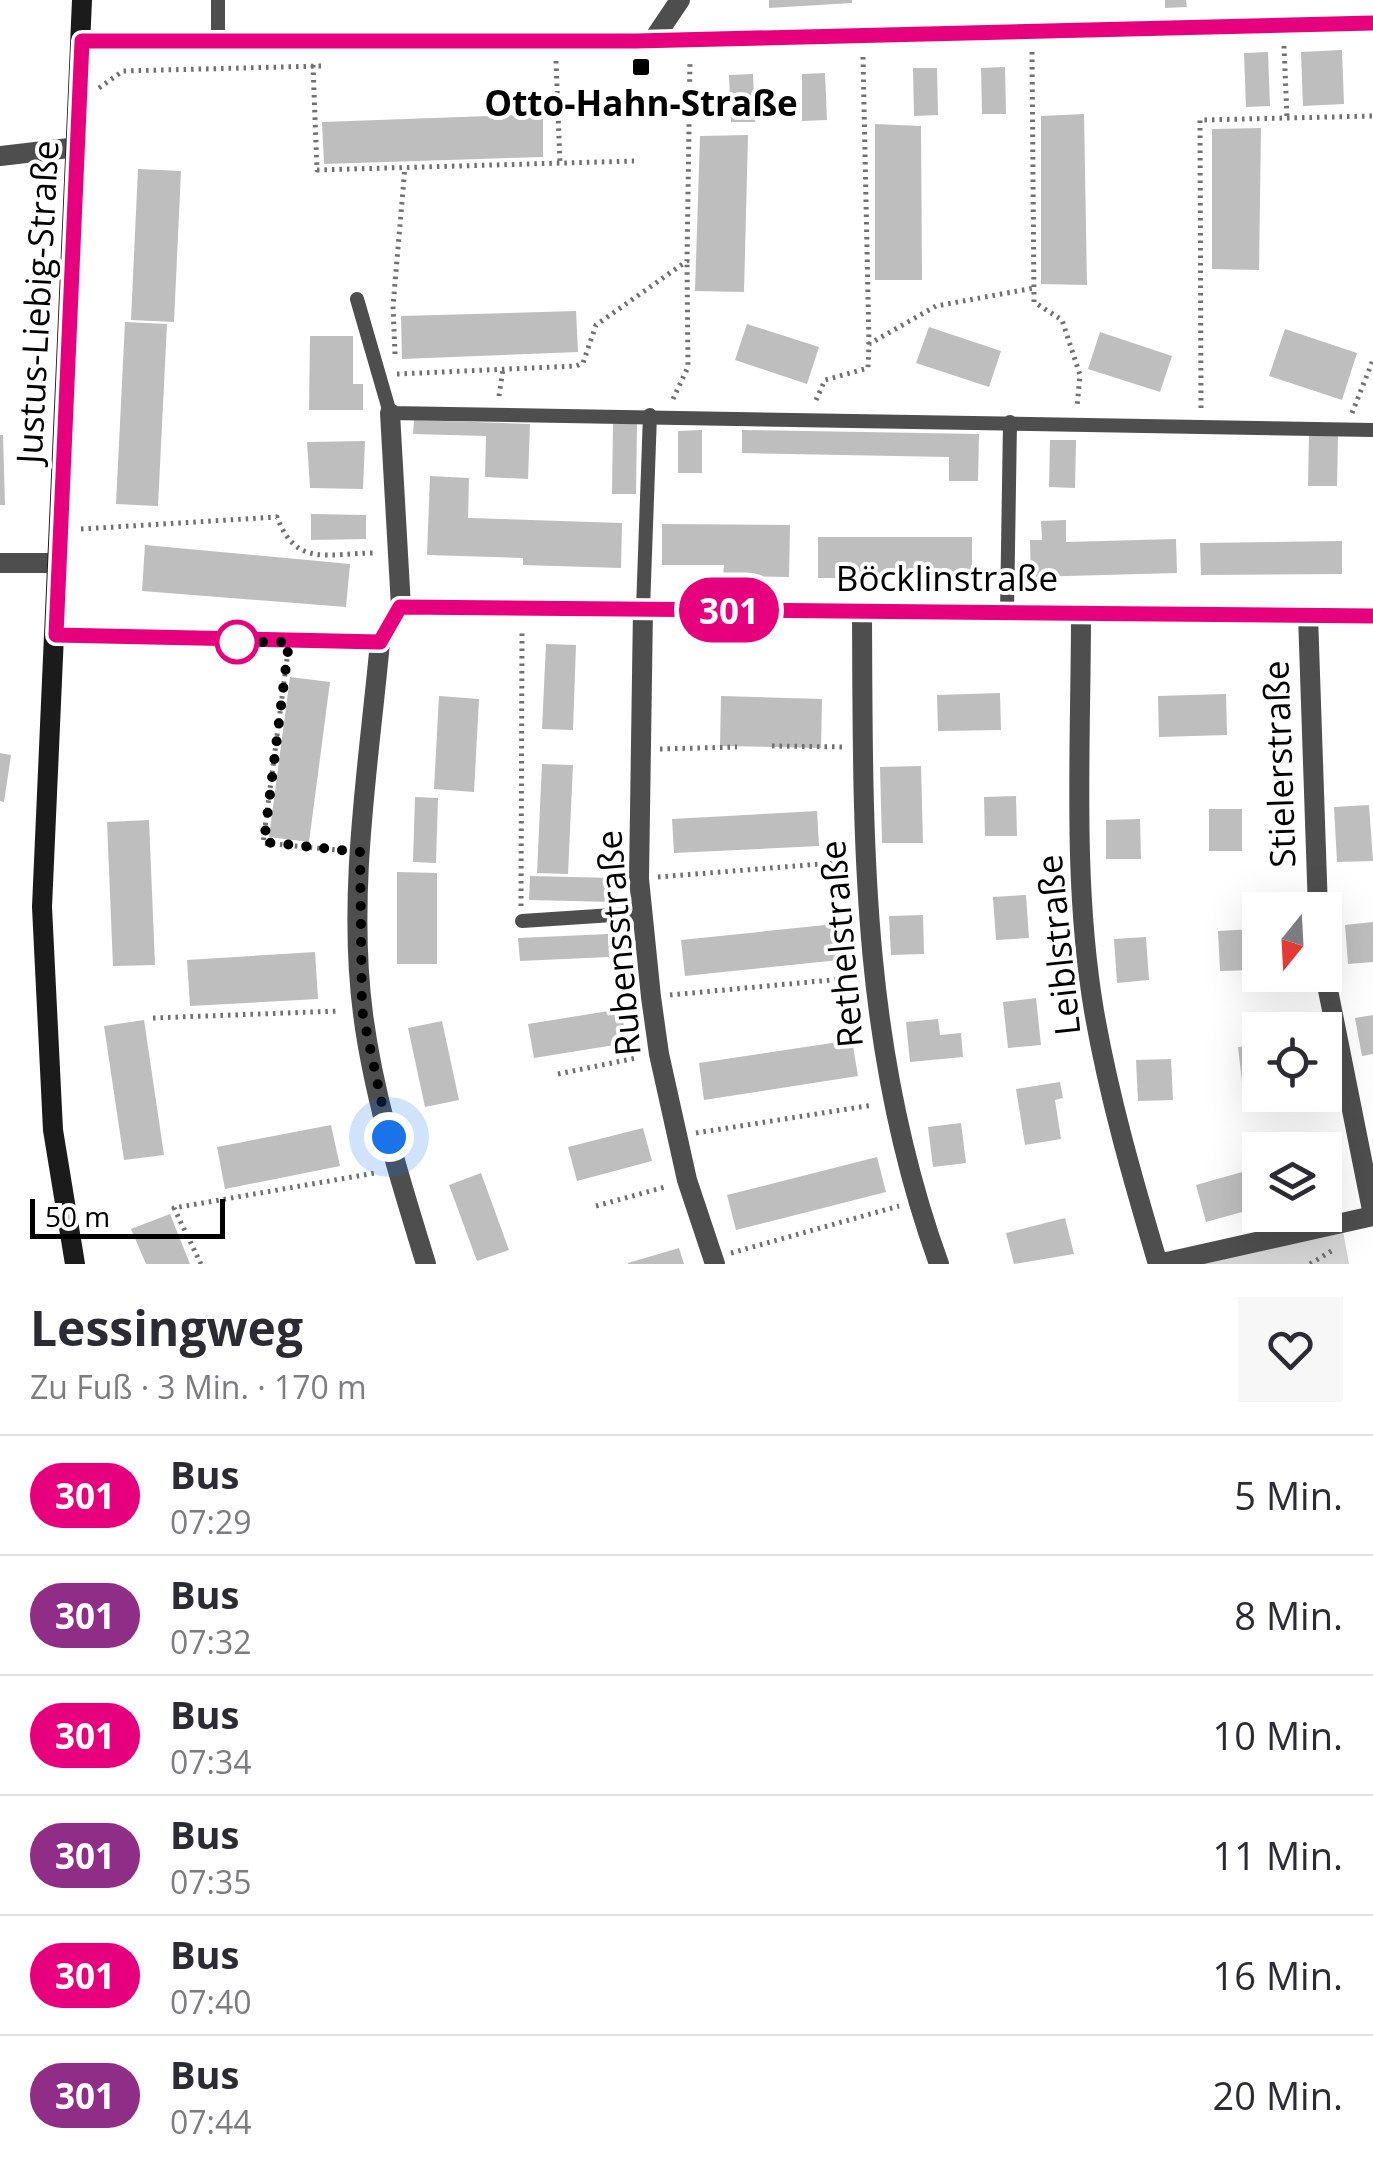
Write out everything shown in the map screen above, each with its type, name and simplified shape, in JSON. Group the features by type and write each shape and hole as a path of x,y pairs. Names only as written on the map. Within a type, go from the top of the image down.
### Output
{"street":[{"name":"Justus-Liebig-Straße","path":"75,1264 53,1130 44,1021 42,908 82,0"},
{"path":"653,40 680,0"},
{"path":"82,41 556,42 1373,23"},
{"path":"1,155 78,147"},
{"path":"390,412 400,607 380,642 360,852 362,1010 397,1170 426,1264"},
{"path":"0,563 59,563"},
{"name":"Böcklinstraße","path":"400,607 1373,616"},
{"name":"Rubensstraße","path":"643,610 639,879 651,997 659,1054 687,1180 714,1261"},
{"name":"Rethelstraße","path":"862,611 864,860 871,976 891,1102 916,1201 939,1264"},
{"name":"Leiblstraße","path":"1081,613 1081,871 1094,1008 1120,1135 1158,1264"},
{"name":"Stielerstraße","path":"1308,616 1316,892"},
{"path":"56,635 380,642"},
{"path":"1158,1264 1373,1215 1328,992"}],"lane":[{"path":"218,0 218,42"},
{"path":"356,299 390,412 1373,430"},
{"path":"643,610 657,415"},
{"path":"1007,612 1010,422"},
{"path":"522,921 643,914"}],"path":[{"path":"1032,29 1034,302 1062,320 1080,375 1076,424"},
{"path":"809,418 824,380 868,368 863,34"},
{"path":"657,415 688,368 689,39"},
{"path":"314,42 317,170 634,161"},
{"path":"556,42 560,163"},
{"path":"1284,42 1287,118"},
{"path":"1201,426 1200,120 1373,116"},
{"path":"405,168 393,306 396,374 583,362 596,325 687,261"},
{"path":"869,344 936,306 1034,288"},
{"path":"1346,429 1373,360"},
{"path":"496,414 504,369"},
{"path":"61,530 277,518 291,547 305,553 398,554"},
{"path":"520,902 522,608"},
{"path":"289,642 264,842 360,852"},
{"path":"772,746 863,748"},
{"path":"642,749 737,747"},
{"path":"639,879 864,860"},
{"path":"651,997 871,976"},
{"path":"152,1018 362,1010"},
{"path":"558,1074 659,1054"},
{"path":"677,1136 891,1102"},
{"path":"201,1264 174,1208 397,1170"},
{"path":"596,1206 687,1180"},
{"path":"714,1261 916,1201"}],"shaded area":[{"path":"1342,1226 1349,1264 1195,1264 1301,1232 1342,1232"}],"building":[{"path":"769,0 852,0 852,3 769,8"},
{"path":"1165,0 1186,0 1187,7 1165,8"},
{"path":"1342,50 1344,104 1303,106 1301,52"},
{"path":"1268,52 1270,106 1246,107 1244,53"},
{"path":"1005,67 1006,114 982,114 981,68"},
{"path":"913,68 937,68 938,115 914,116"},
{"path":"825,73 827,120 802,121 802,74"},
{"path":"753,74 755,122 731,122 729,75"},
{"path":"543,114 543,157 324,164 322,122"},
{"path":"1084,114 1087,285 1041,284 1041,116"},
{"path":"875,124 921,126 922,280 875,280"},
{"path":"1261,128 1259,270 1212,269 1212,129"},
{"path":"748,135 744,292 695,291 700,136"},
{"path":"138,169 181,171 174,322 131,320"},
{"path":"576,311 578,352 402,359 401,316"},
{"path":"125,322 167,324 158,506 116,504"},
{"path":"747,324 819,347 807,384 735,360"},
{"path":"929,327 1001,351 989,387 916,363"},
{"path":"1285,329 1357,353 1342,400 1269,376"},
{"path":"1100,332 1172,356 1160,392 1088,369"},
{"path":"310,336 353,336 353,384 363,384 363,410 309,410"},
{"path":"414,420 530,424 528,479 485,477 486,436 413,434"},
{"path":"613,424 637,424 636,494 612,494"},
{"path":"702,430 702,473 678,473 678,431"},
{"path":"742,430 979,434 978,481 949,481 949,457 742,453"},
{"path":"1309,433 1338,433 1337,486 1308,486"},
{"path":"3,435 5,505 0,505"},
{"path":"1050,440 1076,440 1075,488 1049,487"},
{"path":"365,441 363,489 310,488 307,442"},
{"path":"430,476 469,478 468,518 622,523 621,568 523,565 523,558 427,555"},
{"path":"311,514 366,515 366,539 311,540"},
{"path":"1066,520 1066,542 1176,539 1177,573 1031,577 1030,540 1042,540 1041,521"},
{"path":"662,524 790,525 789,577 723,576 724,565 662,565"},
{"path":"818,537 972,537 972,579 818,578"},
{"path":"1342,541 1342,574 1201,575 1200,543"},
{"path":"145,545 350,564 346,607 142,591"},
{"path":"546,644 576,645 573,730 542,729"},
{"path":"290,677 330,682 309,842 269,837"},
{"path":"1000,693 1001,730 938,731 937,695"},
{"path":"1226,694 1227,735 1159,737 1158,696"},
{"path":"439,696 479,699 474,792 434,789"},
{"path":"721,696 822,699 821,748 720,746"},
{"path":"0,753 11,755 4,802 0,801"},
{"path":"542,764 573,765 568,874 537,873"},
{"path":"921,766 923,843 882,843 880,767"},
{"path":"1016,796 1017,836 985,836 984,797"},
{"path":"415,797 438,798 436,863 413,862"},
{"path":"1369,805 1373,861 1337,862 1334,807"},
{"path":"1209,809 1242,809 1242,851 1209,851"},
{"path":"817,811 819,846 674,853 672,819"},
{"path":"1140,819 1141,859 1106,859 1106,820"},
{"path":"149,820 155,965 113,966 107,822"},
{"path":"397,872 437,873 437,964 397,964"},
{"path":"530,876 615,878 614,902 529,900"},
{"path":"1026,895 1029,938 996,940 993,897"},
{"path":"923,915 924,954 891,955 889,916"},
{"path":"1373,922 1373,962 1348,964 1345,925"},
{"path":"835,924 839,960 685,976 681,940"},
{"path":"1242,930 1242,970 1220,971 1218,931"},
{"path":"608,934 609,957 520,961 518,938"},
{"path":"1146,937 1149,980 1117,983 1114,939"},
{"path":"315,952 318,999 190,1006 187,960"},
{"path":"1036,998 1041,1045 1008,1048 1003,1002"},
{"path":"621,1009 627,1043 534,1058 528,1024"},
{"path":"1373,1015 1373,1054 1362,1056 1355,1018"},
{"path":"938,1019 940,1035 961,1033 963,1057 910,1062 906,1022"},
{"path":"144,1020 164,1155 124,1160 104,1026"},
{"path":"442,1021 459,1100 425,1107 408,1028"},
{"path":"852,1040 858,1076 704,1100 699,1063"},
{"path":"1238,1047 1242,1047 1242,1081"},
{"path":"1171,1059 1173,1100 1138,1101 1136,1060"},
{"path":"1060,1082 1063,1098 1055,1100 1061,1139 1025,1145 1016,1089"},
{"path":"961,1123 966,1163 933,1167 928,1127"},
{"path":"331,1125 340,1166 225,1189 217,1147"},
{"path":"643,1128 652,1161 577,1181 568,1147"},
{"path":"877,1157 886,1192 736,1230 727,1195"},
{"path":"1242,1172 1242,1212 1206,1222 1196,1185"},
{"path":"481,1173 509,1250 477,1261 449,1185"},
{"path":"170,1214 190,1264 146,1264 131,1229"},
{"path":"1065,1218 1074,1254 1014,1264 1006,1233"},
{"path":"679,1248 684,1264 628,1264 628,1263"}],"bus line":[{"name":"301","path":"1373,23 636,41 82,41 56,635 232,642 380,642 400,607 1373,616"}],"place":[{"name":"Otto-Hahn-Straße","path":"641,67"}],"route":[{"path":"237,642 232,642 261,642 289,642 264,842 360,852 362,1010 389,1137"}]}
